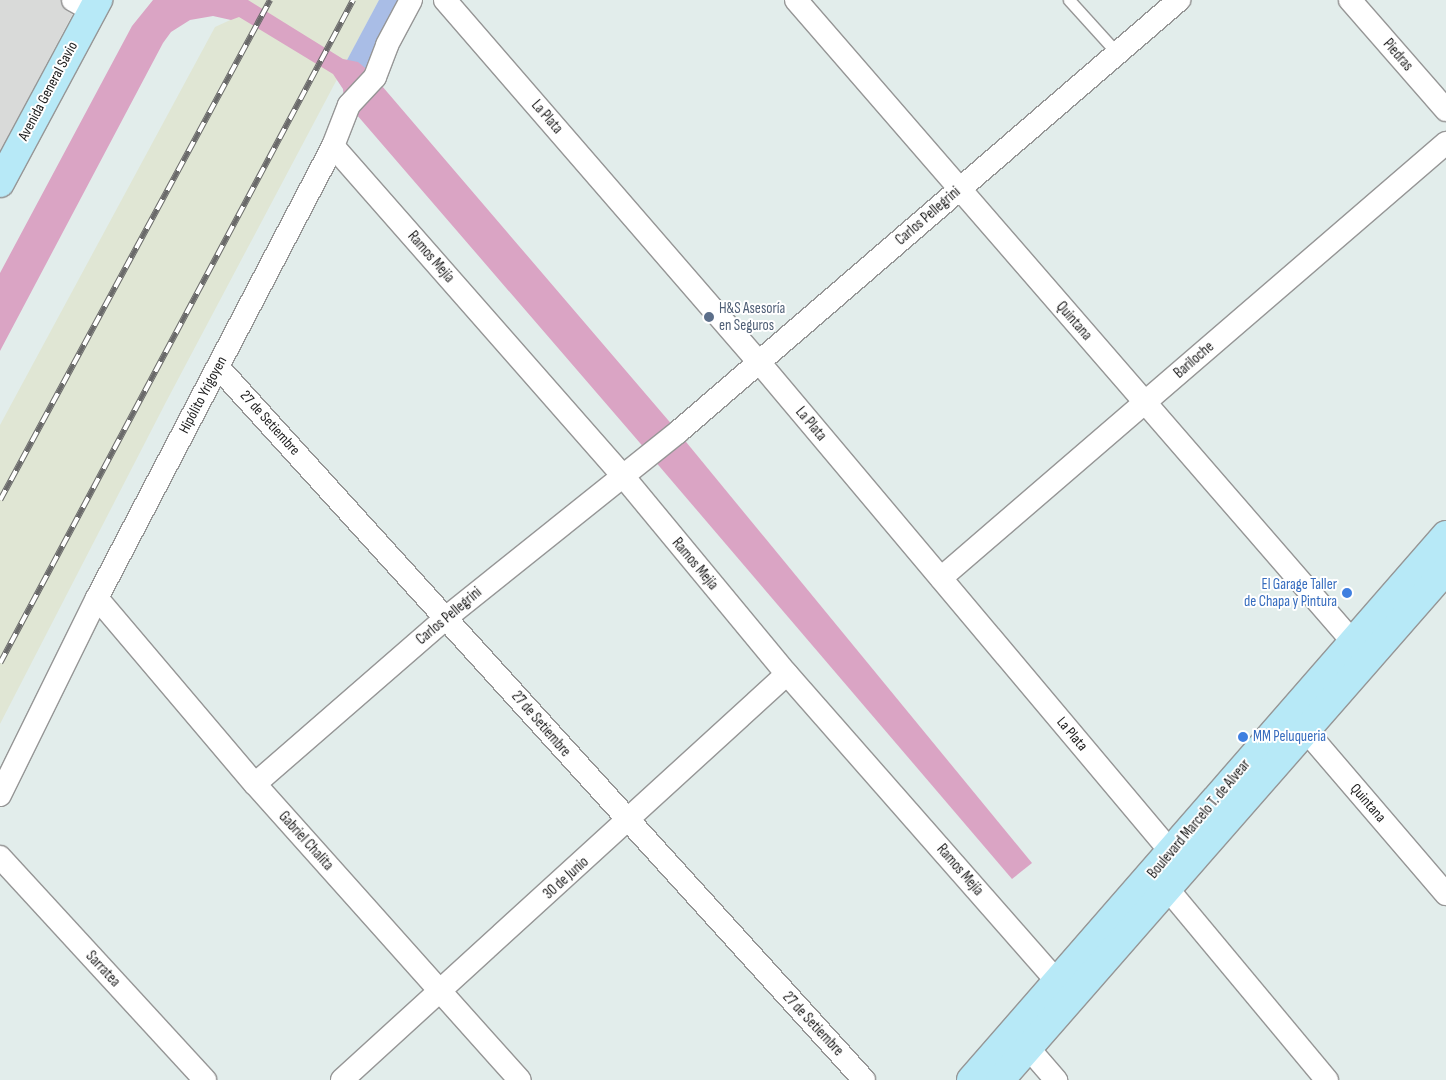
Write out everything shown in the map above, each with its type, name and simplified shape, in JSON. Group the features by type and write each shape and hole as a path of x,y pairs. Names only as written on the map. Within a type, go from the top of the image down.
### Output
{"main road":[{"name":"Avenida General Savio","path":"0,183 87,3"},
{"name":"Boulevard Marcelo T. de Alvear","path":"971,1080 1020,1039 1162,881 1297,721 1352,641 1446,535"},
{"name":"Boulevard Marcelo T. de Alvear","path":"1000,1080 1020,1039 1057,981 1162,881 1172,853 1297,721 1446,570"}],"street":[{"name":"Hipólito Yrigoyen","path":"0,795 96,598 333,146 350,105 375,77 387,45 411,0"},
{"name":"La Plata","path":"445,0 759,362 1172,853"},
{"name":"Quintana","path":"796,0 1352,641"},
{"name":"Carlos Pellegrini","path":"254,784 447,617 678,432 1179,0"},
{"name":"Piedras","path":"1350,0 1446,110"},
{"name":"Bariloche","path":"942,578 1446,143"},
{"name":"Ramos Mejía","path":"333,146 623,476 787,674 1057,981"},
{"name":"27 de Setiembre","path":"218,367 447,617 628,822 864,1080"},
{"name":"Gabriel Chalita","path":"96,598 254,784 520,1080"},
{"name":"30 de Junio","path":"342,1080 628,822 787,674"},
{"name":"Quintana","path":"1297,721 1446,894"},
{"name":"Sarratea","path":"0,857 205,1080"},
{"path":"1162,881 1327,1080"},
{"path":"1020,1039 1056,1080"}],"lane":[{"path":"1069,0 1117,53"}],"shaded area":[{"path":"0,0 80,0 0,152"},
{"path":"153,0 248,0 343,59 358,62 370,72 674,427 646,450 344,100 343,89 333,74 239,17 231,20 213,16 190,20 171,32 163,43 0,351 0,273 132,26"},
{"path":"248,0 379,0 166,402 0,724 0,425 215,27 239,16"},
{"path":"379,0 401,0 370,72 347,60"},
{"path":"682,437 1032,863 1012,879 654,460"}],"railway":[{"path":"0,500 270,0"},
{"path":"0,663 353,0"}],"place":[{"name":"H&S Asesoría en Seguros","path":"709,317"},
{"name":"El Garage Taller de Chapa y Pintura","path":"1347,593"},
{"name":"MM Peluqueria","path":"1243,737"}]}
